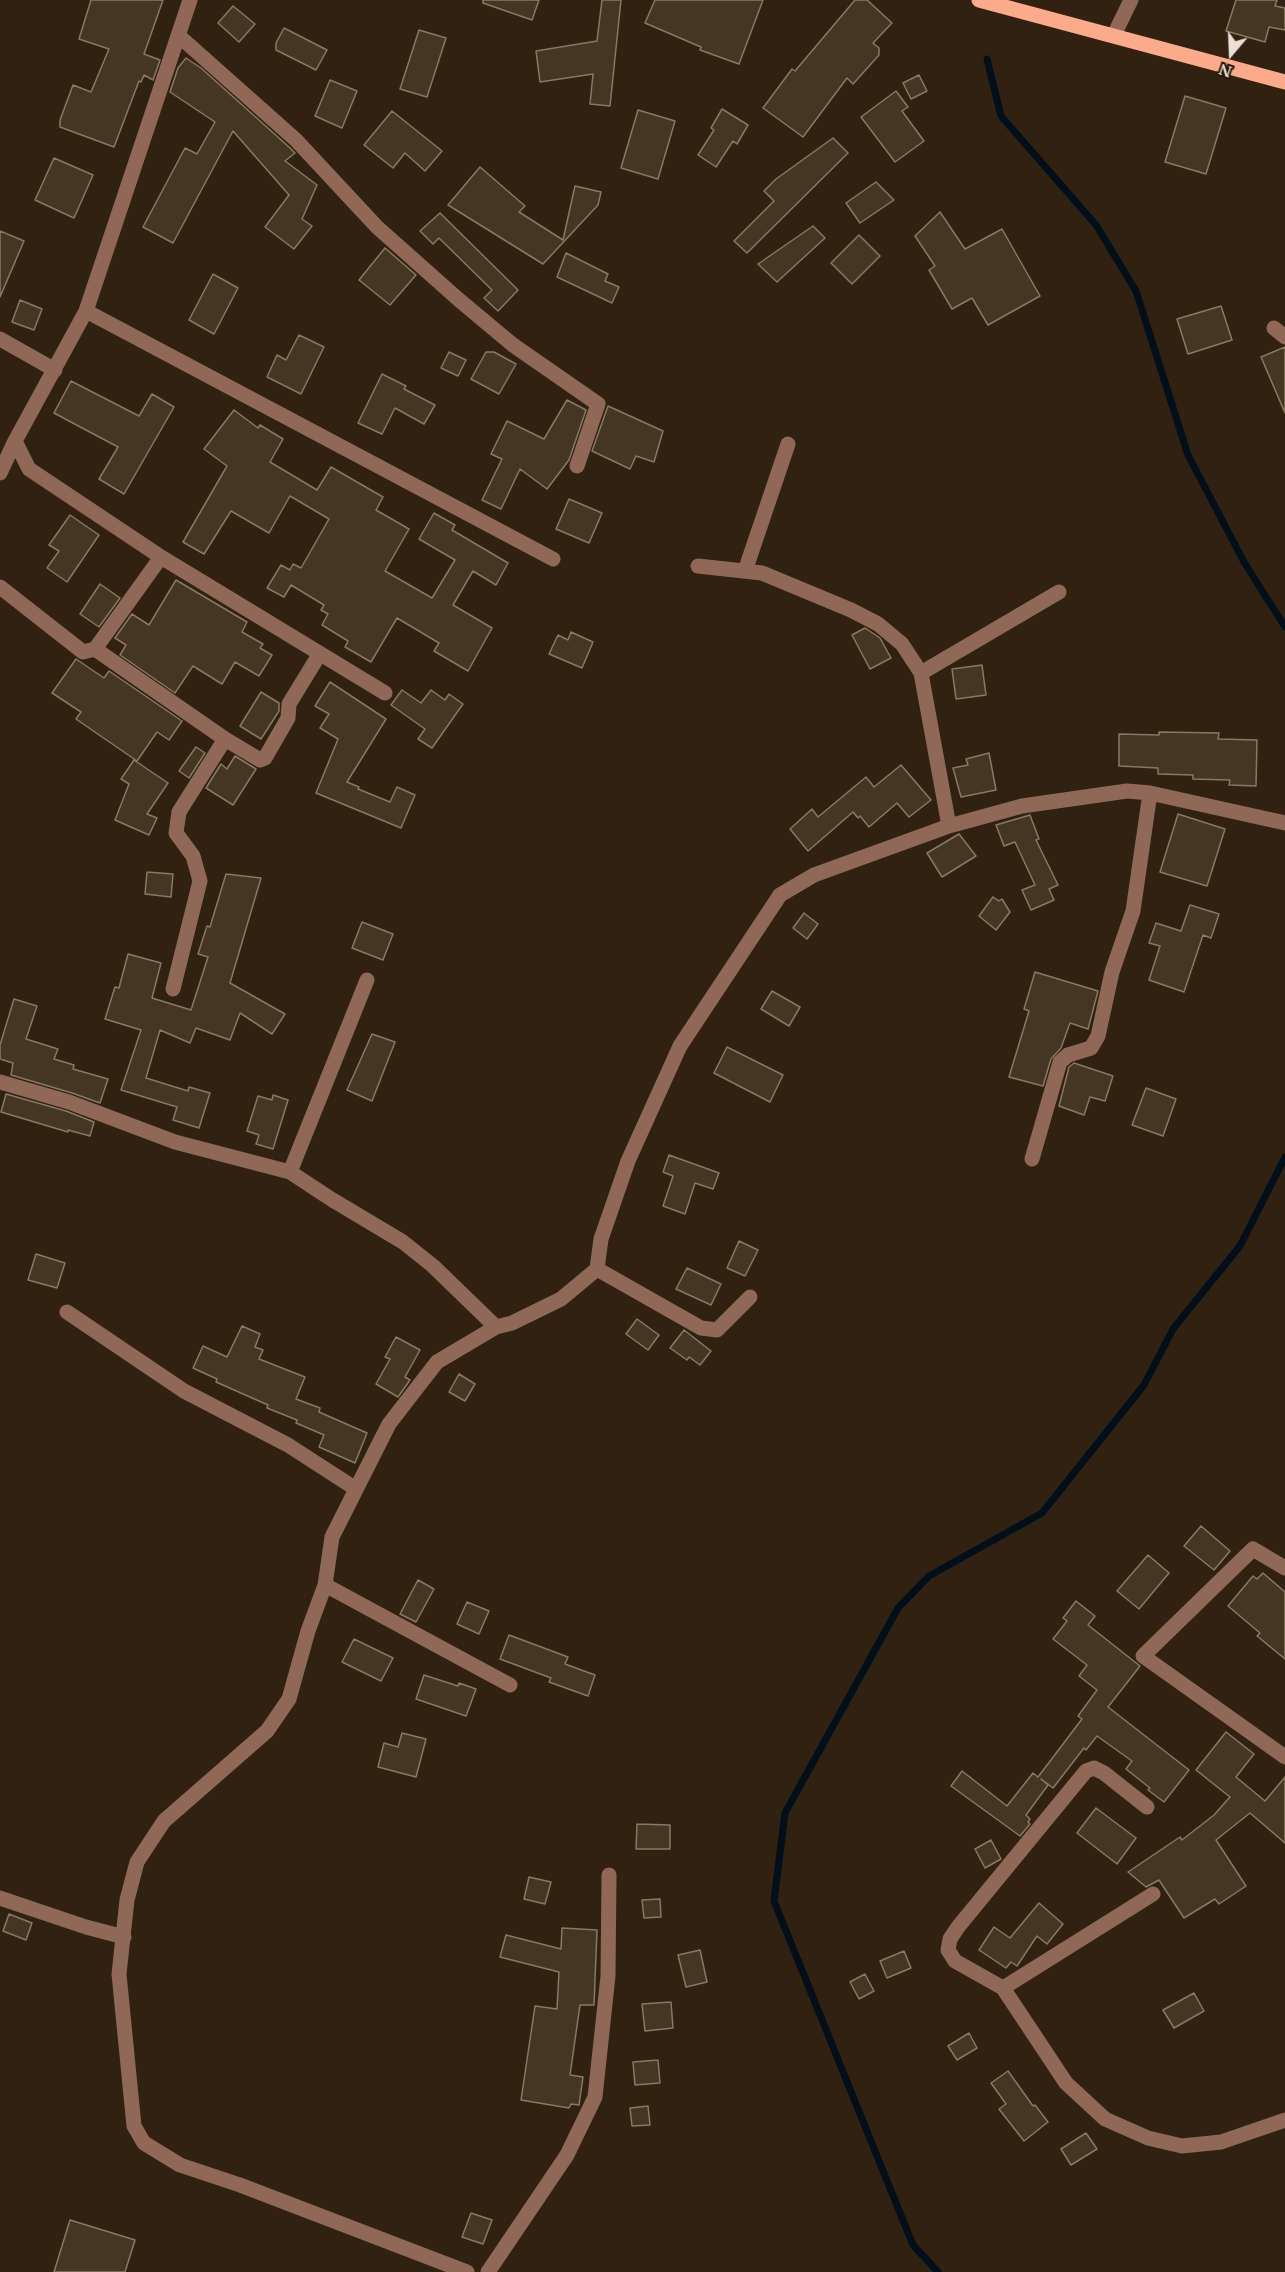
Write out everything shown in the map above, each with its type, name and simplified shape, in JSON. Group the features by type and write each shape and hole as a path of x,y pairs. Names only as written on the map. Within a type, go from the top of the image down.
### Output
{"main road":[{"path":"979,0 1114,34 1285,82"}],"street":[{"path":"0,473 15,441 86,312 190,0"},
{"path":"1114,34 1131,0"},
{"path":"179,36 296,140 377,227 458,299 513,345 598,404 577,466"},
{"path":"86,312 553,560"},
{"path":"0,339 55,369"},
{"path":"15,441 29,469 161,556 319,655 385,693"},
{"path":"745,571 788,444"},
{"path":"0,587 83,652 95,649 161,556"},
{"path":"698,566 762,573 851,610 878,624 902,644 921,673 949,826"},
{"path":"921,673 1059,592"},
{"path":"95,649 225,739 260,760 265,758 286,722 290,704 319,655"},
{"path":"173,989 200,881 193,856 176,833 179,812 225,739"},
{"path":"467,2272 240,2185 180,2165 144,2143 134,2126 119,1974 127,1900 136,1862 164,1821 267,1731 290,1699 308,1631 325,1585 332,1537 389,1424 437,1362 496,1327 512,1323 561,1299 597,1269 601,1239 628,1161 680,1046 780,895 814,875 949,826 1022,806 1127,791 1150,793 1285,824"},
{"path":"1032,1159 1060,1062 1068,1055 1091,1048 1098,1036 1112,972 1133,911 1150,793"},
{"path":"290,1172 368,980"},
{"path":"0,1082 69,1102 175,1142 290,1172 403,1242 433,1266 496,1327"},
{"path":"597,1269 701,1328 717,1330 750,1297"},
{"path":"67,1312 184,1391 288,1445 356,1489"},
{"path":"1285,1568 1253,1549 1143,1656 1285,1757"},
{"path":"325,1585 510,1685"},
{"path":"1147,1807 1104,1773 1094,1768 1086,1770 958,1927 950,1939 948,1950 955,1961 1003,1988 1066,2083 1105,2119 1148,2138 1182,2146 1221,2142 1285,2120"},
{"path":"488,2272 567,2155 595,2097 608,1976 609,1875"},
{"path":"1003,1988 1153,1894"},
{"path":"0,1898 86,1927 124,1936"}],"building":[{"path":"91,0 163,0 144,54 160,60 153,80 144,75 141,82 139,81 114,147 60,127 60,120 73,85 91,92 109,49 79,39"},
{"path":"483,0 539,0 532,20 483,3"},
{"path":"602,0 621,0 610,106 590,104 593,74 540,82 536,51 597,41"},
{"path":"655,0 763,0 739,64 700,50 701,47 645,23"},
{"path":"855,0 867,0 892,23 873,43 879,48 879,55 853,84 847,78 803,137 763,108 792,69 795,71"},
{"path":"1236,0 1277,0 1275,6 1285,8 1285,30 1269,27 1265,42 1226,31"},
{"path":"233,6 255,24 239,42 218,23"},
{"path":"284,28 327,50 316,70 276,50 276,43"},
{"path":"419,30 446,38 427,97 400,89"},
{"path":"186,58 201,68 289,147 295,153 285,161 317,185 302,219 312,226 294,249 265,227 289,195 233,131 173,243 143,227 185,148 197,154 215,122 170,92 178,68"},
{"path":"919,75 927,91 911,99 903,83"},
{"path":"330,80 357,91 342,128 315,116"},
{"path":"896,91 908,107 902,111 924,141 895,162 861,117"},
{"path":"1185,96 1226,108 1206,174 1165,162"},
{"path":"722,109 748,125 737,144 733,141 716,167 698,155 714,130 711,128"},
{"path":"638,110 675,121 658,179 621,168"},
{"path":"392,111 442,151 425,171 405,153 393,168 364,145"},
{"path":"833,138 848,153 747,253 734,241 774,201 764,191 776,179"},
{"path":"54,158 93,175 74,218 35,200"},
{"path":"480,167 525,206 519,212 563,240 575,186 601,192 598,205 543,264 448,205"},
{"path":"876,182 894,200 860,223 846,203"},
{"path":"940,212 965,249 1002,229 1040,296 988,325 972,298 952,309 929,270 935,266 915,236"},
{"path":"440,213 518,290 498,311 484,298 492,290 439,238 433,244 420,231"},
{"path":"813,226 825,238 777,282 758,264"},
{"path":"0,231 24,241 0,297"},
{"path":"859,235 880,256 852,284 831,263"},
{"path":"385,248 416,275 390,305 359,280"},
{"path":"566,253 608,274 605,281 619,287 612,303 557,277"},
{"path":"213,274 238,288 214,334 189,320"},
{"path":"20,300 42,309 34,330 12,322"},
{"path":"1221,306 1232,340 1188,354 1177,319"},
{"path":"299,335 324,347 301,394 267,377 277,355 286,360"},
{"path":"1285,347 1285,413 1261,357"},
{"path":"449,352 466,360 458,376 441,368"},
{"path":"486,352 494,352 516,364 499,394 471,379"},
{"path":"382,374 406,386 404,389 435,405 424,424 395,408 382,434 358,423"},
{"path":"71,381 139,416 152,394 174,407 124,494 99,479 118,447 54,413"},
{"path":"567,400 586,410 569,460 547,489 520,469 501,509 482,500 502,459 491,454 507,421 544,439"},
{"path":"608,406 663,431 654,462 636,456 630,469 592,451"},
{"path":"234,410 258,428 260,425 283,439 270,462 317,490 331,467 383,497 376,510 409,529 385,571 432,598 455,560 419,539 434,513 455,525 452,530 508,563 496,585 473,571 453,605 492,628 468,671 434,651 439,643 397,618 371,662 345,647 348,641 322,625 328,614 321,610 324,605 291,585 284,597 267,588 281,565 290,570 293,564 301,568 329,519 290,496 269,533 231,511 204,554 183,542 227,466 204,449"},
{"path":"569,499 602,513 589,543 556,529"},
{"path":"70,515 99,535 67,582 47,568 59,551 49,545"},
{"path":"176,580 247,622 242,632 263,644 260,648 272,655 259,676 235,662 222,684 193,666 175,693 120,655 126,645 115,638 132,614 149,625"},
{"path":"100,584 120,598 99,627 80,614"},
{"path":"865,628 880,638 891,658 870,669 852,635"},
{"path":"571,632 593,642 582,668 549,654 558,635 568,640"},
{"path":"76,659 104,678 109,671 182,721 169,740 157,732 137,761 76,719 81,712 52,693"},
{"path":"982,665 986,695 956,699 952,669"},
{"path":"330,682 386,719 347,782 390,802 397,787 415,795 401,828 316,793 338,739 320,728 329,714 315,706"},
{"path":"402,690 421,703 431,690 445,700 449,694 463,704 432,748 418,739 425,729 391,705"},
{"path":"261,692 279,703 279,711 261,739 240,726"},
{"path":"1159,732 1219,733 1218,739 1257,740 1256,786 1229,785 1230,780 1193,779 1193,775 1158,774 1158,768 1119,766 1119,734 1159,735"},
{"path":"196,747 205,753 189,778 179,771"},
{"path":"989,753 996,790 961,797 953,768 968,765 966,759"},
{"path":"235,756 256,769 233,805 206,788 221,764 227,769"},
{"path":"134,760 168,783 147,814 157,818 149,835 115,820 129,784 121,779"},
{"path":"901,765 931,800 909,817 897,803 869,827 860,816 858,818 853,812 808,851 790,829 812,809 818,817 866,777 874,787"},
{"path":"1178,814 1225,829 1207,886 1160,872"},
{"path":"1030,815 1039,839 1036,840 1058,885 1049,889 1054,900 1031,910 1022,890 1035,885 1015,842 1004,846 996,825"},
{"path":"959,834 976,856 942,877 927,853"},
{"path":"147,872 173,874 171,897 145,894"},
{"path":"226,874 261,878 230,983 285,1014 272,1034 240,1013 230,1040 196,1028 190,1043 160,1030 146,1078 188,1091 189,1087 210,1093 199,1128 173,1120 177,1107 121,1090 141,1030 105,1019 115,987 119,988 128,954 161,963 152,998 191,1010 208,957 198,954 207,926 210,927"},
{"path":"993,897 999,901 1002,899 1010,912 996,930 979,916"},
{"path":"1190,905 1219,914 1211,938 1203,935 1184,992 1149,980 1160,946 1149,943 1156,923 1181,931"},
{"path":"804,913 818,924 807,939 793,928"},
{"path":"362,922 393,934 383,960 352,948"},
{"path":"1035,972 1098,991 1088,1029 1070,1023 1061,1048 1051,1059 1043,1086 1009,1077 1029,1011 1024,1009"},
{"path":"772,991 800,1007 789,1026 761,1009"},
{"path":"14,999 37,1006 26,1039 58,1049 54,1059 74,1065 73,1069 108,1079 100,1103 11,1075 13,1063 0,1059 0,1045"},
{"path":"372,1034 395,1042 372,1101 347,1090"},
{"path":"727,1047 783,1075 770,1102 714,1073"},
{"path":"1074,1063 1113,1076 1105,1101 1090,1097 1084,1115 1059,1106 1069,1067"},
{"path":"1146,1088 1176,1099 1163,1136 1132,1125"},
{"path":"6,1094 66,1111 94,1122 90,1136 68,1130 68,1132 1,1112"},
{"path":"273,1095 288,1100 273,1149 256,1144 259,1135 247,1131 258,1096 272,1100"},
{"path":"669,1155 719,1173 713,1189 695,1183 685,1214 663,1206 673,1176 663,1172"},
{"path":"739,1241 758,1250 745,1276 727,1268"},
{"path":"36,1254 65,1263 57,1288 28,1280"},
{"path":"687,1268 721,1284 711,1305 676,1289"},
{"path":"637,1319 659,1335 648,1350 626,1334"},
{"path":"242,1326 260,1334 255,1347 263,1350 259,1359 305,1377 296,1399 320,1408 319,1412 367,1433 355,1463 319,1447 324,1435 296,1423 297,1420 267,1408 268,1405 216,1382 217,1379 193,1368 203,1346 227,1357"},
{"path":"684,1330 711,1351 700,1365 689,1357 687,1360 670,1348"},
{"path":"396,1337 420,1350 405,1377 410,1380 398,1397 376,1384 390,1359 385,1357"},
{"path":"459,1374 475,1384 465,1401 449,1392"},
{"path":"1201,1526 1230,1551 1214,1570 1184,1546"},
{"path":"1148,1555 1169,1573 1139,1609 1117,1591"},
{"path":"1263,1573 1285,1592 1285,1659 1257,1636 1260,1633 1228,1606 1253,1576 1257,1579"},
{"path":"418,1580 434,1589 416,1622 400,1614"},
{"path":"1076,1601 1095,1616 1088,1625 1140,1666 1108,1707 1189,1770 1164,1802 1126,1769 1132,1761 1097,1736 1086,1750 1084,1748 1053,1788 1041,1779 1048,1785 1026,1815 1030,1819 1028,1822 1030,1824 1020,1836 951,1786 962,1771 1007,1806 1033,1773 1038,1777 1082,1719 1078,1716 1097,1690 1079,1676 1087,1665 1053,1639 1067,1621 1063,1618"},
{"path":"467,1602 489,1611 479,1634 457,1624"},
{"path":"509,1635 568,1657 565,1664 595,1675 588,1696 549,1682 551,1678 500,1659"},
{"path":"354,1639 393,1658 381,1681 342,1662"},
{"path":"424,1675 476,1689 466,1716 416,1699"},
{"path":"1226,1732 1254,1754 1236,1777 1265,1801 1285,1777 1285,1843 1250,1813 1216,1840 1246,1886 1219,1904 1215,1899 1184,1918 1159,1880 1146,1887 1128,1872 1180,1837 1182,1840 1214,1815 1230,1797 1196,1770"},
{"path":"402,1733 426,1739 416,1777 378,1767 384,1743 398,1747"},
{"path":"1096,1808 1136,1838 1117,1864 1077,1833"},
{"path":"637,1824 670,1825 670,1849 636,1849"},
{"path":"991,1840 1001,1859 985,1868 975,1849"},
{"path":"529,1877 551,1882 545,1904 524,1899"},
{"path":"660,1899 661,1917 644,1918 642,1900"},
{"path":"1039,1903 1063,1924 1047,1944 1037,1936 1017,1966 1011,1962 1006,1968 979,1950 994,1927 1010,1938"},
{"path":"9,1914 32,1923 26,1940 3,1931"},
{"path":"562,1928 597,1930 594,2005 580,2005 570,2075 583,2077 579,2105 571,2104 569,2108 521,2100 535,2006 557,2009 559,1972 500,1957 506,1935 561,1949"},
{"path":"700,1950 707,1982 686,1987 678,1955"},
{"path":"904,1951 911,1968 887,1978 880,1961"},
{"path":"865,1974 874,1991 859,1999 850,1982"},
{"path":"1194,1993 1204,2011 1174,2028 1163,2010"},
{"path":"671,2002 673,2028 645,2031 642,2004"},
{"path":"969,2033 977,2048 957,2060 948,2046"},
{"path":"658,2060 660,2083 635,2085 633,2062"},
{"path":"1008,2071 1033,2106 1035,2105 1048,2122 1024,2141 999,2109 1006,2104 991,2083"},
{"path":"648,2106 650,2125 632,2126 630,2108"},
{"path":"1086,2133 1097,2149 1071,2165 1061,2149"},
{"path":"471,2213 492,2220 483,2244 462,2237"},
{"path":"70,2220 135,2240 125,2272 54,2272"}],"waterway":[{"path":"987,59 1001,116 1096,225 1136,291 1188,455 1244,562 1285,627"},
{"path":"938,2272 913,2245 774,1901 785,1813 898,1608 929,1576 1042,1513 1144,1385 1173,1329 1240,1246 1285,1157"}]}
